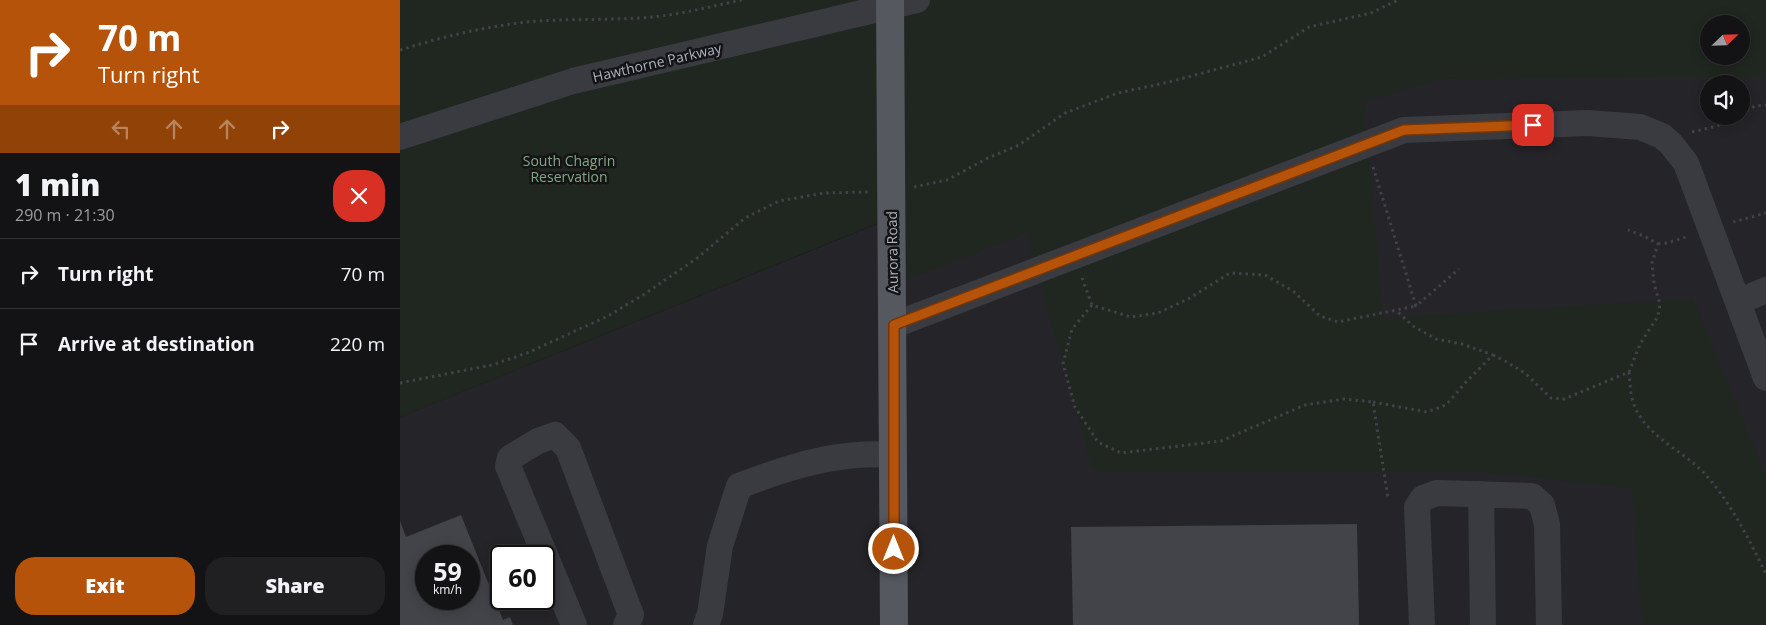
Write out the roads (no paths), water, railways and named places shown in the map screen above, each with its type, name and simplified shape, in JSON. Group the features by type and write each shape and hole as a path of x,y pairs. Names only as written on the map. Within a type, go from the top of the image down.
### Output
{"main road":[{"name":"Aurora Road","path":"890,3 890,162 894,325 894,625"}],"street":[{"name":"Hawthorne Parkway","path":"400,137 573,81 890,3 917,0"},
{"path":"894,325 1404,130 1588,123 1640,127 1662,136 1668,140 1686,164 1766,378"},
{"path":"1738,302 1766,290"},
{"path":"574,625 508,466 510,458 538,442 555,435 568,448 631,615 626,625"},
{"path":"706,625 710,614 720,546 739,486 810,462 846,456 894,454"},
{"path":"1422,625 1417,507 1423,498 1437,493 1532,496 1542,506 1547,525 1549,625"},
{"path":"1481,494 1483,625"}],"park label":[{"name":"South Chagrin Reservation","path":"569,168"}]}
